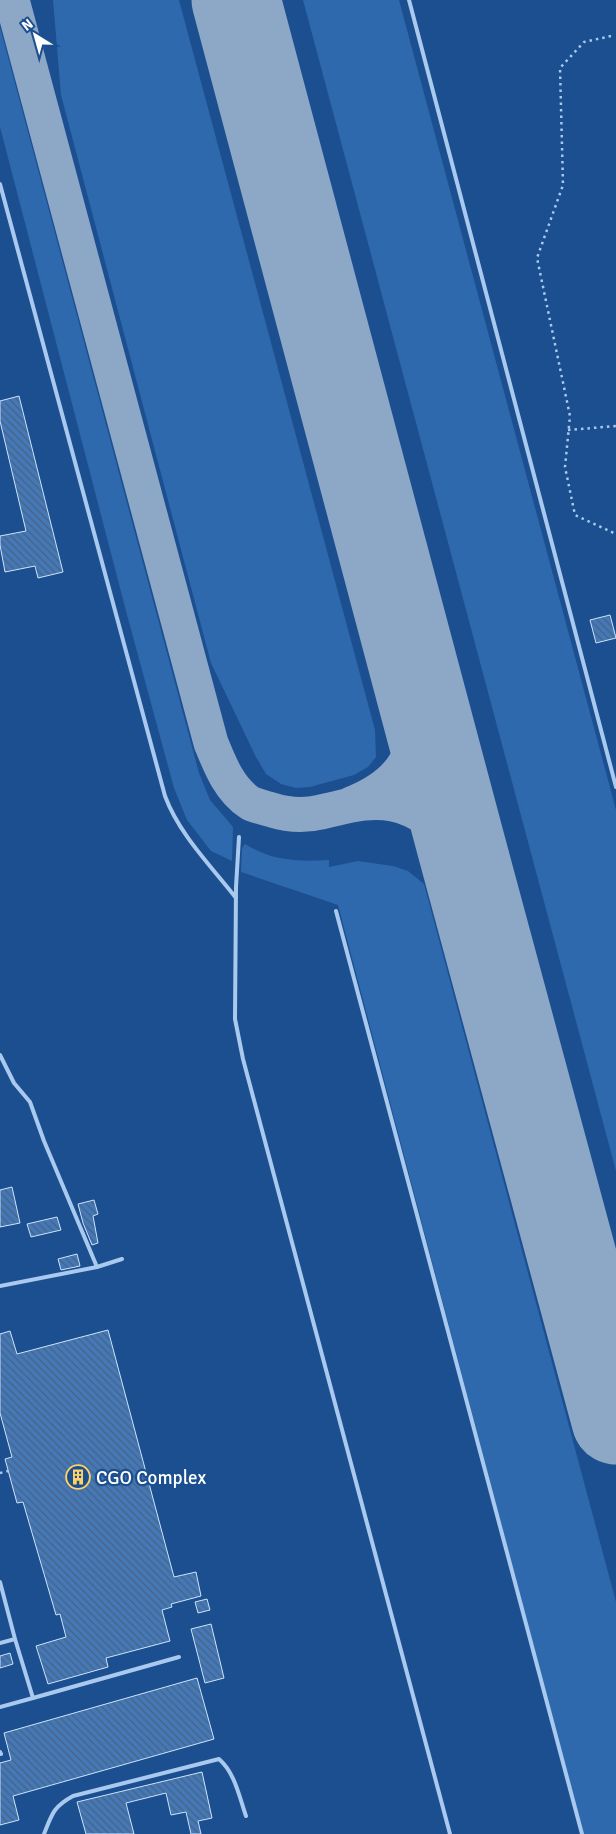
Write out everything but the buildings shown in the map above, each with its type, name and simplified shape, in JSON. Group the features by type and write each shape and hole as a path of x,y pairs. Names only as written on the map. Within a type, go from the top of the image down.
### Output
{"lane":[{"path":"408,0 616,787"},
{"path":"0,184 165,796 170,810 186,836 213,867 236,898"},
{"path":"240,837 236,898 235,1019 243,1059 450,1834"},
{"path":"336,911 582,1834"},
{"path":"0,1055 14,1083 30,1102 97,1267"},
{"path":"0,1286 97,1267 122,1259"},
{"path":"0,1582 33,1698"},
{"path":"0,1643 15,1639"},
{"path":"0,1707 178,1657"},
{"path":"44,1834 49,1819 59,1804 72,1796 219,1759 226,1764 231,1773 246,1816"}],"path":[{"path":"611,36 584,42 560,68 563,185 538,258 570,416 565,467 575,515 616,534"},
{"path":"568,430 616,426"},
{"path":"0,1473 8,1471"}],"shaded area":[{"path":"53,0 179,0 375,730 376,757 368,767 354,775 310,787 296,788 281,784 266,774 211,663 61,95"},
{"path":"303,0 399,0 616,810 616,1171"},
{"path":"0,27 199,773 210,800 233,827 232,861 211,851 187,820 174,788 0,127"},
{"path":"245,844 255,850 275,857 307,861 329,860 329,867 358,861 393,866 408,871 424,884 616,1602 616,1834 583,1834 338,905 241,872 242,848"}],"taxiway":[{"path":"12,0 211,743 226,776 236,791 250,803 284,813 309,814 374,802 403,806 429,820 461,845"},
{"path":"351,804 385,785 406,762 417,731 420,693"}],"runway":[{"path":"236,0 616,1420"}],"place":[{"name":"CGO Complex","path":"78,1477"}]}
